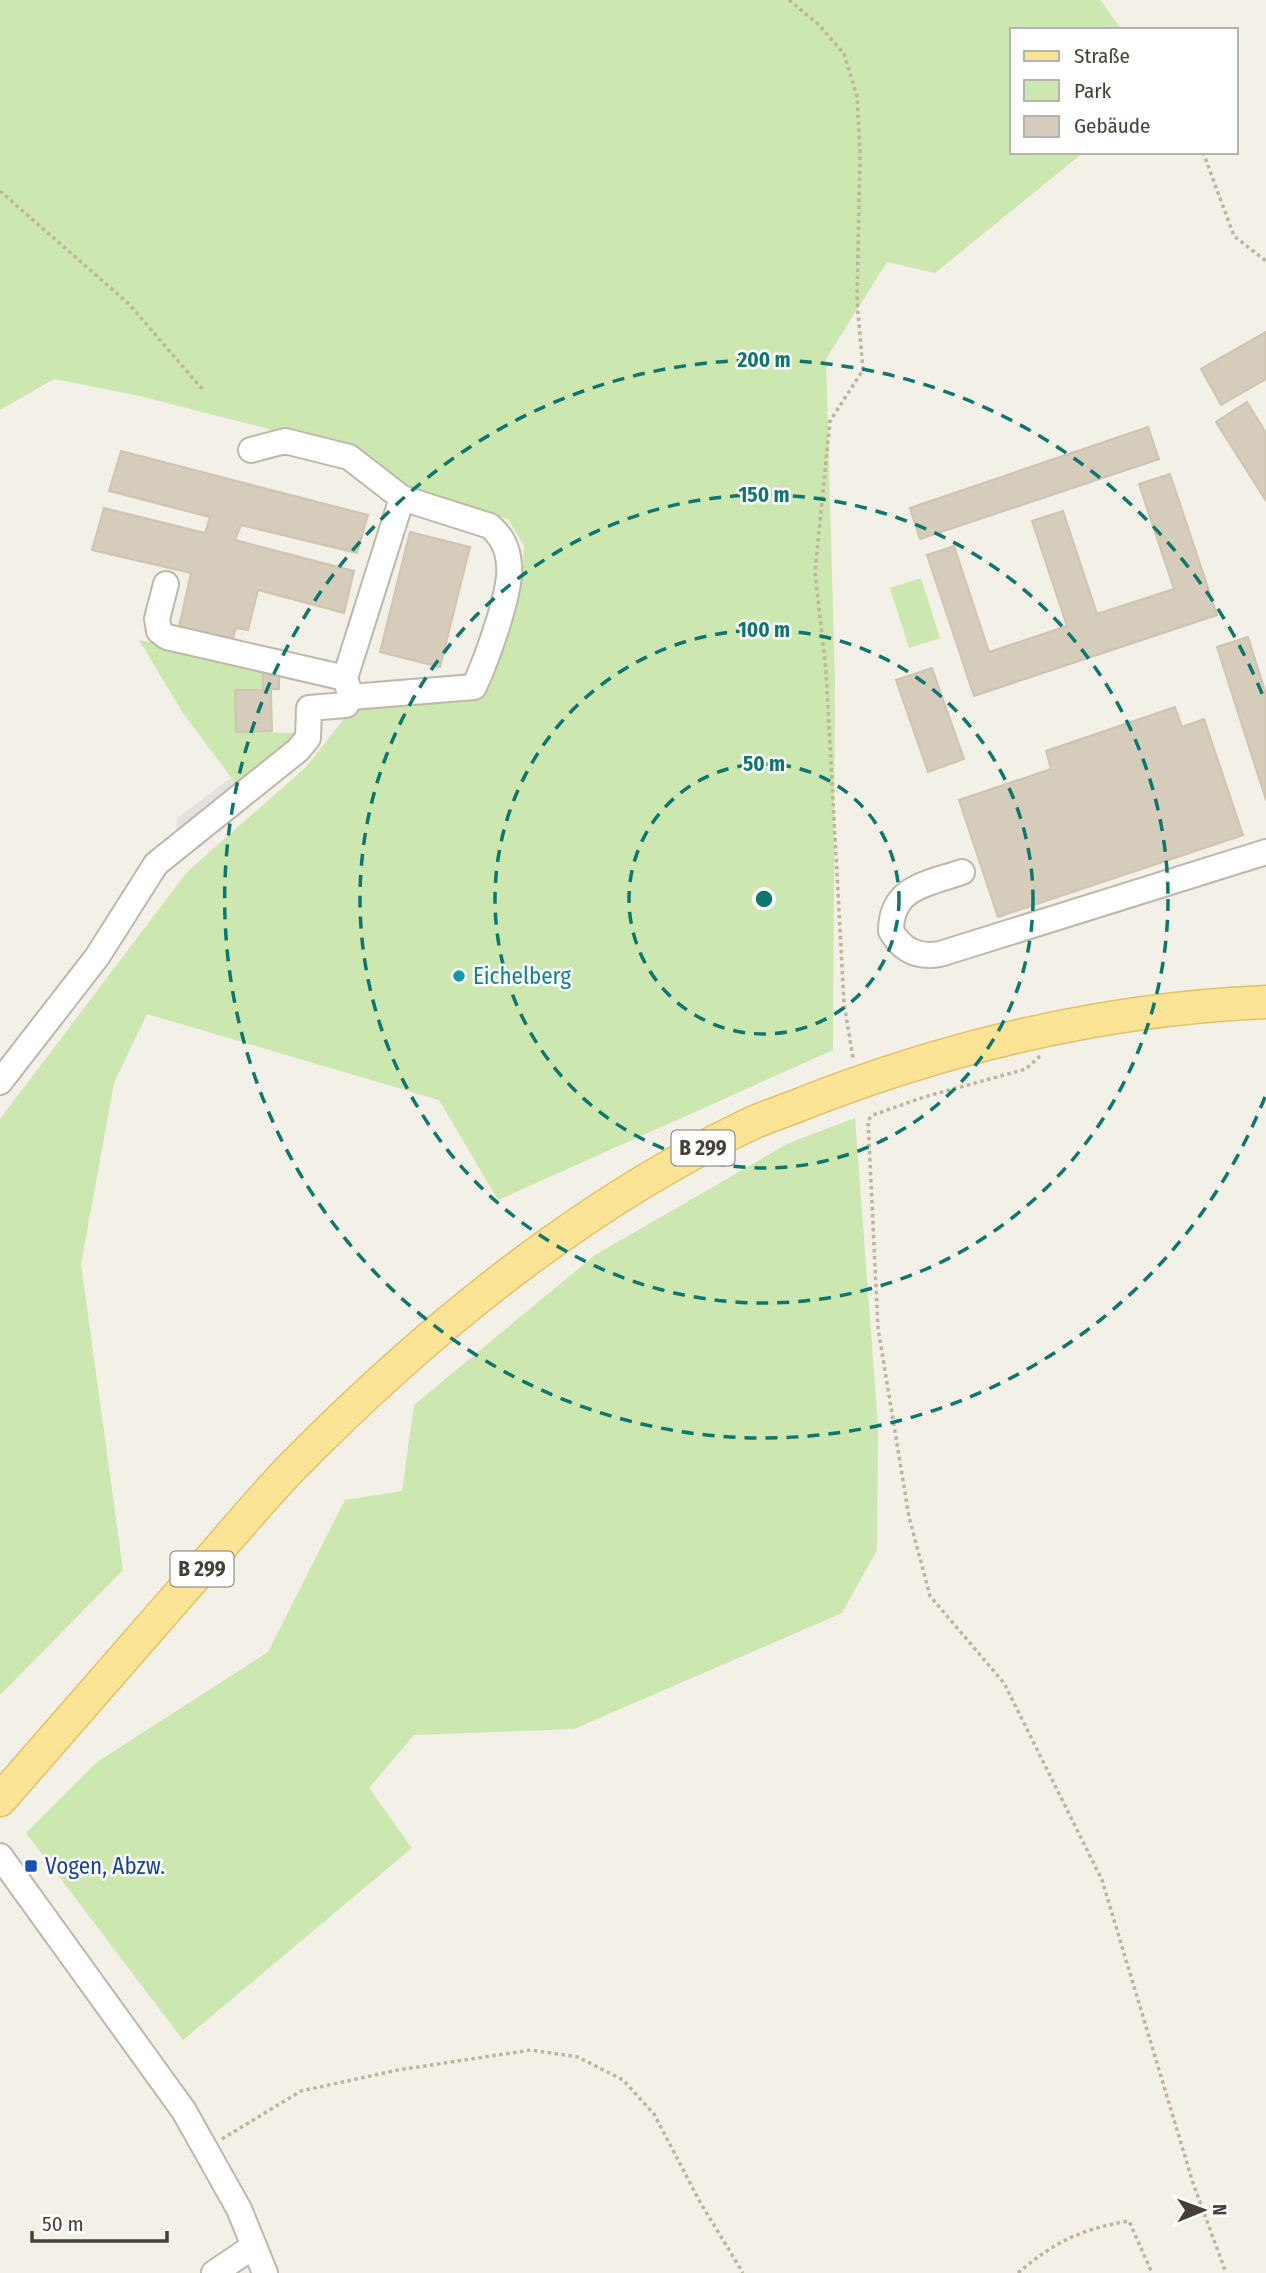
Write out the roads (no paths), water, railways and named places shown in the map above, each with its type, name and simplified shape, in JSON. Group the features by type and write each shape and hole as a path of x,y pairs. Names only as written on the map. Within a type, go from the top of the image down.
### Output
{"main road":[{"name":"B 299","path":"0,1800 292,1467 398,1367 507,1273 663,1169 749,1124 855,1082 1040,1030 1202,1005 1266,1002"}],"street":[{"path":"166,584 157,619 159,631 167,637 348,688 474,687 508,585 507,550 500,536 490,526 402,498 349,457 285,442 251,450"},
{"path":"0,1082 97,957 156,864 298,751 308,738 309,708 346,705 348,688 402,498"},
{"path":"962,872 902,895 893,908 891,931 905,948 927,956 940,954 1266,852"},
{"path":"0,1856 184,2111 239,2210 265,2273"},
{"path":"214,2273 254,2246"}],"place":[{"name":"Eichelberg","path":"459,976"},
{"name":"Vogen, Abzw.","path":"31,1866"}]}
